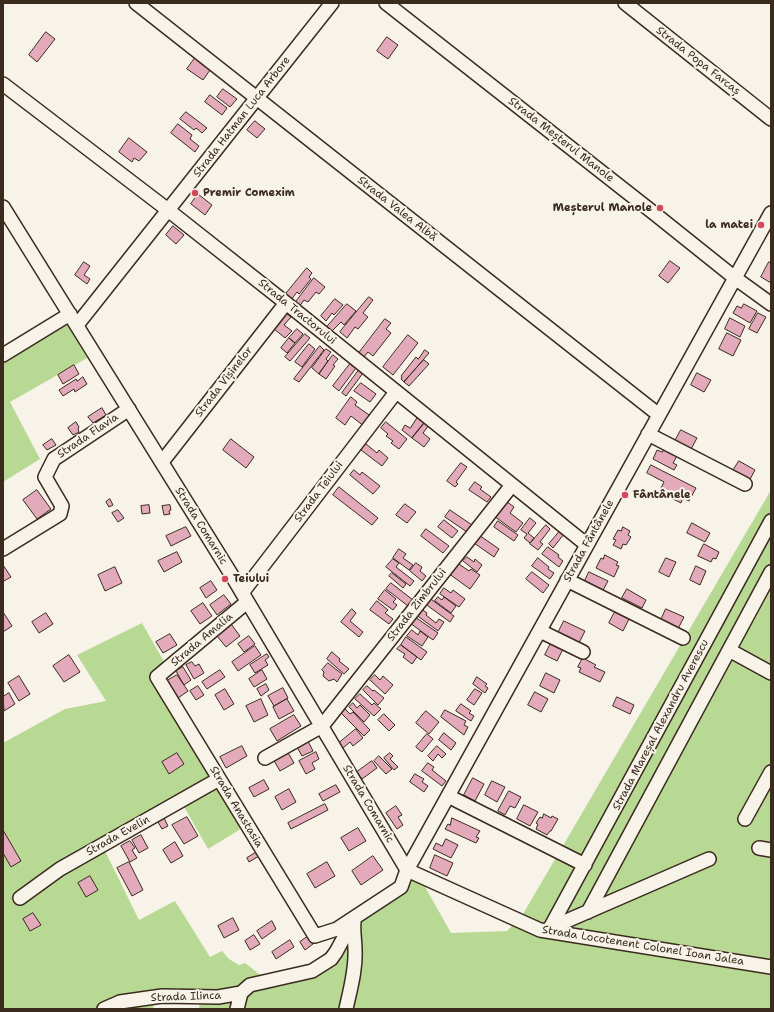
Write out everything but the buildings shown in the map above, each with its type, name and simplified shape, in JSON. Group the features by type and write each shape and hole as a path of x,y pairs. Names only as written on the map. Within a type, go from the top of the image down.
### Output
{"street":[{"name":"Strada Valea Albă","path":"136,3 659,415"},
{"name":"Strada Hatman Luca Arbore","path":"74,319 168,210 332,3"},
{"name":"Strada Meșterul Manole","path":"386,3 656,214 735,278 771,304"},
{"name":"Strada Popa Farcaș","path":"625,3 771,119"},
{"name":"Strada Tractorului","path":"3,84 168,210 286,303 587,545"},
{"name":"Strada Comarnic","path":"3,207 74,319 245,598 407,870"},
{"name":"Strada Fântânele","path":"315,936 337,929 401,887 407,870 771,213"},
{"name":"Strada Vișinelor","path":"162,462 286,303"},
{"path":"4,354 74,319"},
{"name":"Strada Teiului","path":"245,598 396,392"},
{"name":"Strada Flavia","path":"3,549 60,514 62,506 45,477 54,459 129,409"},
{"path":"648,434 745,484"},
{"name":"Strada Zimbrului","path":"322,726 512,485"},
{"name":"Strada Mareșal Alexandru Averescu","path":"545,929 585,865 771,521"},
{"path":"588,912 771,572"},
{"path":"567,580 683,638"},
{"name":"Strada Amalia","path":"157,677 245,598"},
{"path":"540,630 583,652"},
{"path":"729,650 771,673"},
{"name":"Strada Anastasia","path":"157,677 315,936"},
{"path":"265,758 322,726"},
{"path":"745,819 771,772"},
{"name":"Strada Evelin","path":"20,898 60,869 219,779"},
{"path":"448,796 585,865"},
{"path":"545,929 588,912 709,859"},
{"name":"Strada Locotenent Colonel Ioan Jalea","path":"407,870 545,929 771,967"},
{"path":"346,1009 354,973 354,919"},
{"name":"Strada Ilinca","path":"104,1008 120,1002 162,996 218,997 241,993 250,985 312,970 331,959 354,919"},
{"path":"237,1009 241,993"}],"green space":[{"path":"61,314 87,358 10,402 40,459 3,482 3,351"},
{"path":"771,490 771,1009 199,1009 200,1002 154,1001 153,1009 3,1009 3,743 65,709 106,701 77,655 142,623 166,665 151,675 244,827 208,849 183,805 104,849 139,920 175,901 210,957 222,951 229,959 239,965 245,963 263,977 312,965 361,918 410,875 424,885 451,933 507,931 523,914"}],"place":[{"name":"Premir Comexim","path":"195,193"},
{"name":"Meșterul Manole","path":"660,208"},
{"name":"la matei","path":"761,225"},
{"name":"Fântânele","path":"625,495"},
{"name":"Teiului","path":"225,579"}]}
